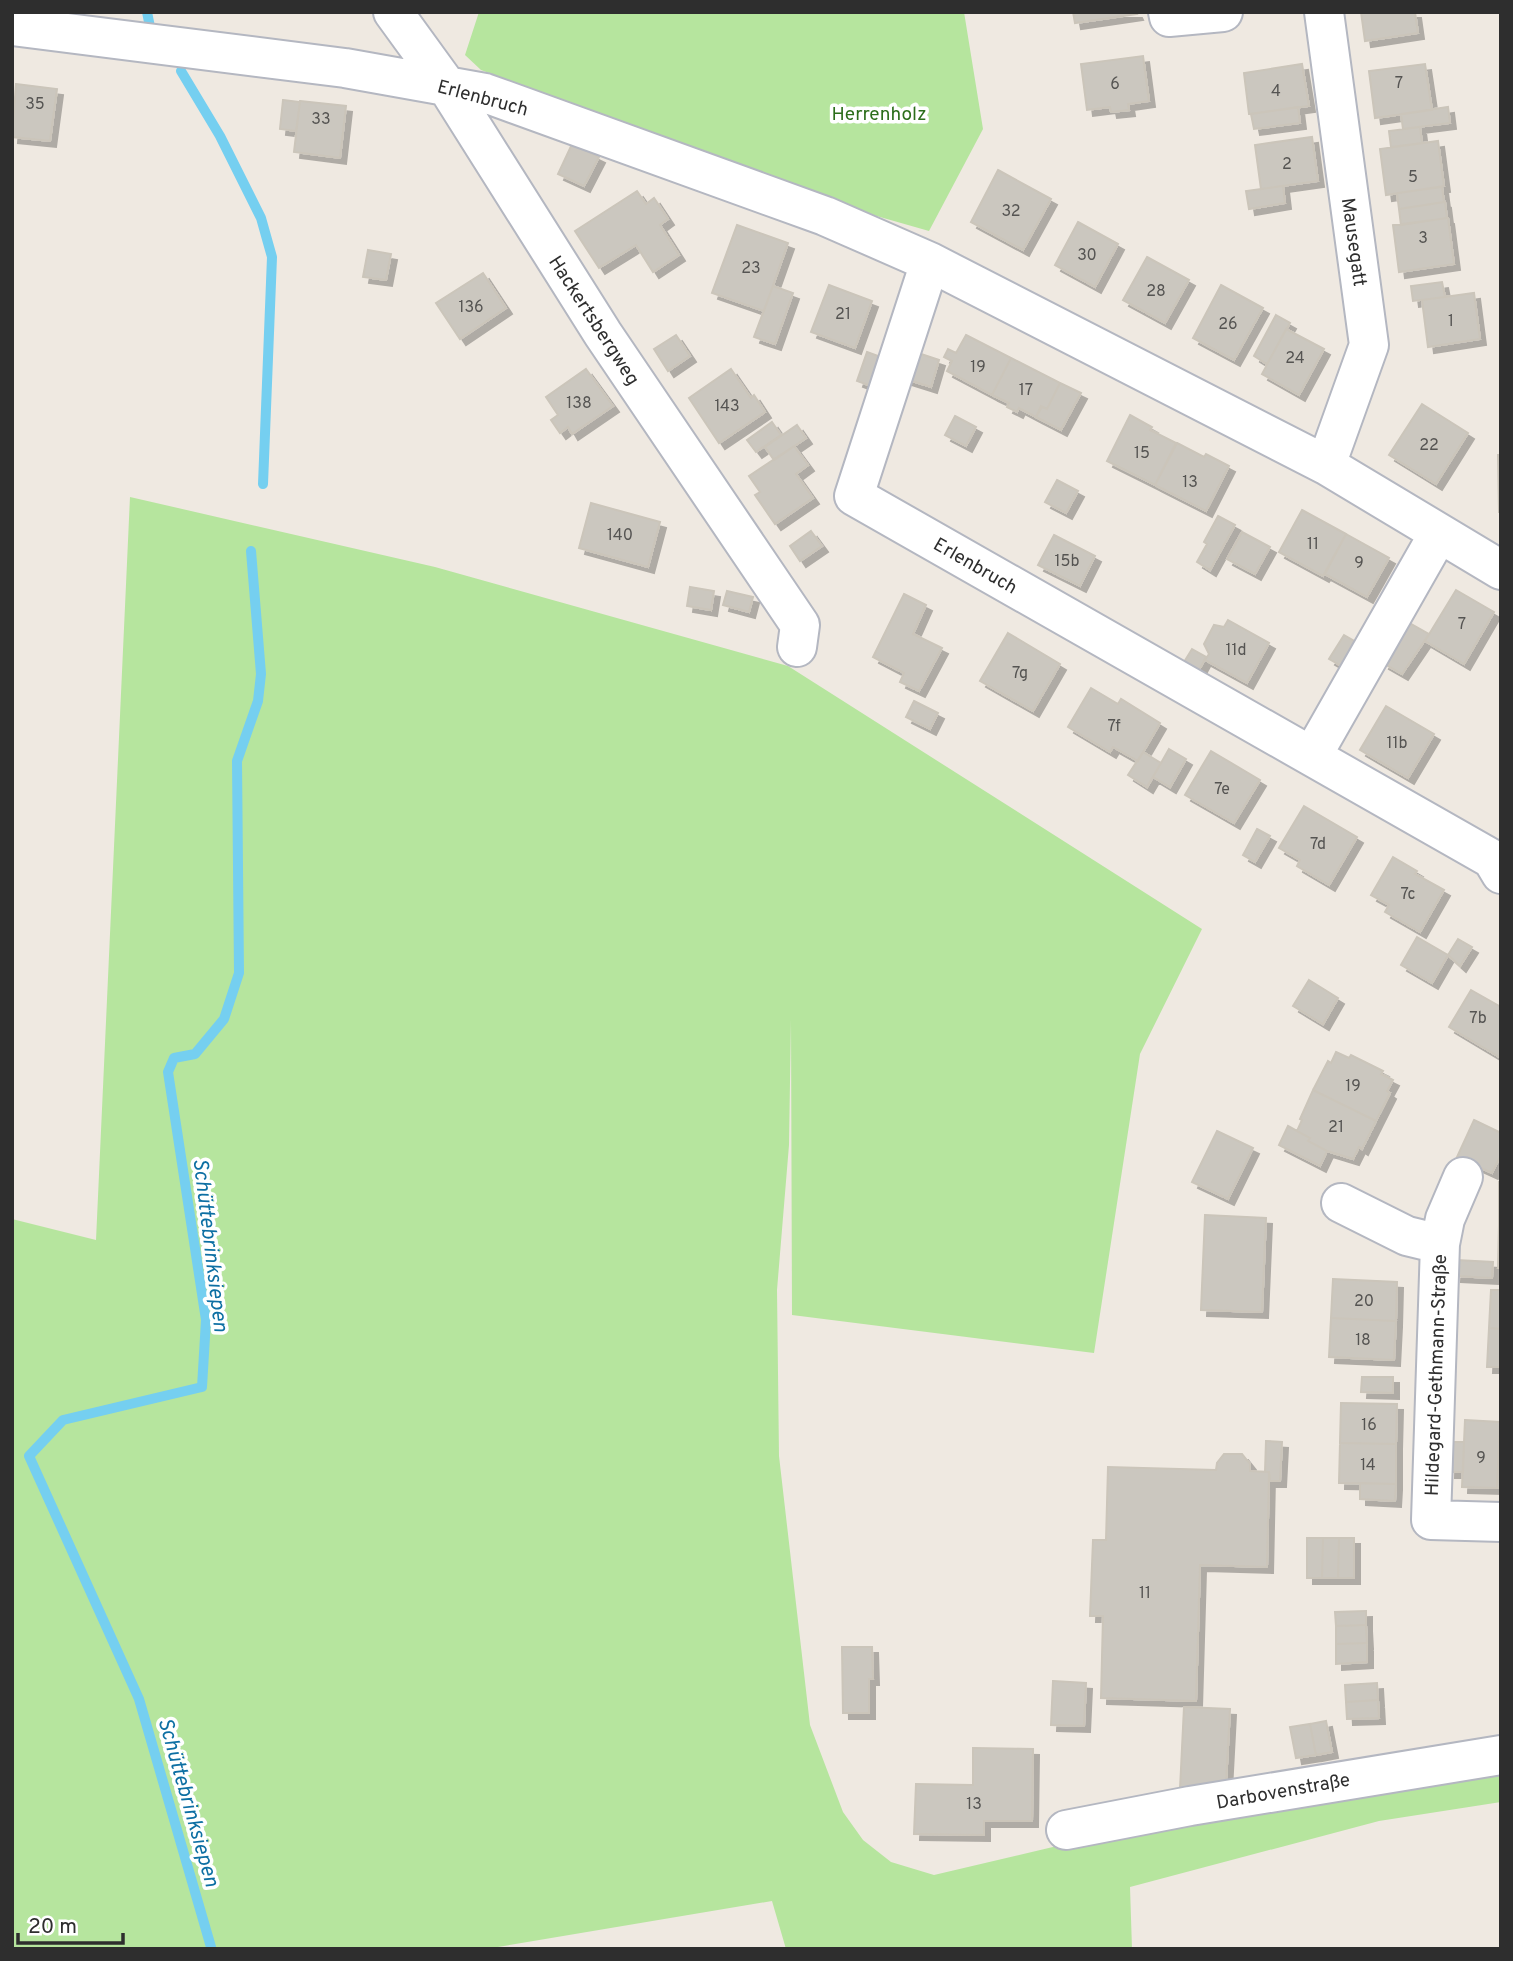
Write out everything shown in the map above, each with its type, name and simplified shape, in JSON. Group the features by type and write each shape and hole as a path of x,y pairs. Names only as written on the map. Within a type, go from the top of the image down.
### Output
{"street":[{"name":"Hackertsbergweg","path":"393,12 446,85 603,334 799,636"},
{"path":"1168,12 1169,17 1223,12"},
{"name":"Mausegatt","path":"1324,12 1369,345 1326,465"},
{"name":"Erlenbruch","path":"12,26 345,68 485,93 825,216 930,262 1326,465 1501,570"},
{"name":"Erlenbruch","path":"930,262 854,496 1492,859 1501,874"},
{"path":"1312,756 1439,533"},
{"name":"Hildegard-Gethmann-Straße","path":"1463,1177 1445,1219 1440,1244 1431,1520 1501,1522"},
{"name":"Hildegard-Gethmann-Straße","path":"1341,1203 1407,1236 1440,1244"},
{"name":"Darbovenstraße","path":"1066,1830 1190,1806 1501,1755"}],"green space":[{"name":"Herrenholz","path":"479,12 964,12 983,129 929,231 831,203 481,70 465,55"},
{"path":"130,497 435,567 788,666 1202,929 1140,1054 1094,1353 792,1315 791,1019 789,1145 777,1290 779,1456 810,1725 843,1812 863,1840 891,1862 934,1875 1074,1842 1501,1767 1501,1802 1379,1821 1130,1887 1132,1949 786,1949 772,1901 486,1949 12,1949 12,1219 96,1240"}],"building":[{"path":"1073,12 1136,12 1137,14 1075,23"},
{"path":"1361,12 1415,12 1418,33 1365,41"},
{"path":"1143,56 1149,101 1128,104 1129,110 1111,112 1110,107 1087,110 1081,64"},
{"path":"1302,64 1309,106 1249,114 1244,73"},
{"path":"1425,64 1432,110 1375,118 1369,71"},
{"path":"16,84 57,89 50,141 12,137"},
{"path":"283,100 300,102 296,131 280,129"},
{"path":"300,101 346,106 340,158 294,152"},
{"path":"1298,107 1300,123 1254,129 1251,114"},
{"path":"1448,107 1450,123 1403,129 1401,114"},
{"path":"1420,127 1422,143 1391,147 1389,131"},
{"path":"1312,137 1318,181 1261,189 1255,145"},
{"path":"1438,141 1444,186 1386,195 1380,149"},
{"path":"572,144 599,157 584,186 558,174"},
{"path":"998,170 1051,199 1023,250 971,222"},
{"path":"1283,186 1285,203 1249,209 1246,191"},
{"path":"1442,187 1444,202 1399,209 1397,193"},
{"path":"637,191 646,204 654,198 668,219 660,225 679,255 653,272 636,245 599,268 575,231"},
{"path":"1445,202 1447,218 1401,225 1399,209"},
{"path":"1448,218 1454,264 1399,272 1393,225"},
{"path":"1078,222 1118,244 1095,287 1055,265"},
{"path":"737,225 788,243 764,311 712,293"},
{"path":"368,250 391,254 386,280 363,277"},
{"path":"1147,257 1189,280 1165,323 1123,300"},
{"path":"483,273 506,308 460,339 436,303"},
{"path":"1442,282 1445,297 1413,301 1411,286"},
{"path":"829,285 872,301 855,348 811,332"},
{"path":"1221,285 1263,308 1234,360 1193,338"},
{"path":"773,286 793,293 775,344 754,337"},
{"path":"1474,293 1480,339 1428,347 1422,300"},
{"path":"1276,315 1290,323 1267,364 1254,356"},
{"path":"1286,329 1324,349 1299,395 1262,374"},
{"path":"676,335 690,356 668,371 654,349"},
{"path":"966,335 1011,358 992,395 947,371 952,361 944,357 948,349 956,353"},
{"path":"867,352 881,357 871,386 857,381"},
{"path":"915,352 939,360 931,387 906,379"},
{"path":"1011,358 1060,383 1047,409 1041,406 1036,417 1019,408 1017,412 1007,407 1009,403 992,395"},
{"path":"586,369 613,406 572,434 568,427 560,433 551,420 558,415 546,397"},
{"path":"731,369 751,398 754,395 765,412 719,443 689,398"},
{"path":"1060,383 1081,393 1061,430 1036,417 1042,407 1047,409"},
{"path":"1422,404 1468,433 1436,484 1389,455"},
{"path":"1130,415 1152,427 1150,430 1176,443 1155,485 1107,461"},
{"path":"955,416 976,427 966,446 945,435"},
{"path":"772,422 781,435 756,452 747,440"},
{"path":"797,425 806,438 774,460 765,447"},
{"path":"1177,443 1229,466 1206,511 1155,485"},
{"path":"794,446 808,465 796,474 813,498 775,524 755,495 760,492 749,476"},
{"path":"1498,455 1501,455 1501,512 1499,512"},
{"path":"1057,480 1078,491 1066,513 1045,502"},
{"path":"591,503 660,522 648,567 579,548"},
{"path":"1302,510 1346,534 1323,576 1279,552"},
{"path":"1218,516 1235,525 1210,570 1197,562"},
{"path":"811,531 822,546 800,561 790,546"},
{"path":"1242,532 1270,547 1255,574 1227,559"},
{"path":"1346,534 1389,558 1367,597 1325,574"},
{"path":"1054,535 1095,556 1080,586 1038,565"},
{"path":"690,587 714,591 711,610 687,606"},
{"path":"1456,590 1494,612 1464,664 1425,641"},
{"path":"727,591 753,597 749,612 723,605"},
{"path":"904,594 926,605 913,634 942,648 919,691 900,682 904,673 873,657"},
{"path":"1228,620 1269,643 1247,683 1205,660 1209,654 1204,644 1214,625 1224,627"},
{"path":"1406,621 1429,634 1402,674 1383,663"},
{"path":"1008,633 1060,664 1033,711 980,681"},
{"path":"1344,635 1358,643 1343,667 1329,659"},
{"path":"1192,649 1206,657 1199,670 1184,662"},
{"path":"1091,688 1118,704 1121,699 1160,723 1138,761 1113,747 1110,752 1068,727"},
{"path":"914,701 938,713 930,729 906,717"},
{"path":"1386,706 1434,734 1408,778 1360,750"},
{"path":"1169,749 1186,759 1170,787 1153,777"},
{"path":"1211,751 1260,780 1234,823 1185,795"},
{"path":"1143,752 1161,763 1147,787 1128,775"},
{"path":"1304,806 1357,837 1329,885 1297,866 1300,860 1279,848"},
{"path":"1257,829 1270,836 1255,862 1243,855"},
{"path":"1393,857 1417,871 1415,874 1444,890 1420,932 1385,912 1389,905 1371,895"},
{"path":"1417,937 1448,955 1432,983 1401,965"},
{"path":"1458,939 1472,947 1460,966 1448,955"},
{"path":"1309,980 1338,998 1323,1024 1293,1006"},
{"path":"1471,990 1501,1007 1501,1058 1449,1027"},
{"path":"1336,1052 1349,1058 1351,1055 1383,1071 1381,1074 1393,1080 1387,1091 1390,1093 1376,1121 1313,1090 1328,1061 1331,1063"},
{"path":"1313,1090 1376,1121 1362,1149 1359,1147 1353,1159 1327,1151 1308,1141 1310,1138 1297,1131"},
{"path":"1474,1120 1501,1133 1501,1155 1492,1173 1457,1157"},
{"path":"1288,1126 1327,1151 1320,1166 1279,1145"},
{"path":"1217,1131 1253,1148 1228,1199 1192,1182"},
{"path":"1501,1182 1501,1225 1499,1225"},
{"path":"1205,1215 1266,1218 1262,1312 1201,1310"},
{"path":"1501,1225 1501,1268 1498,1268"},
{"path":"1456,1260 1493,1262 1492,1278 1455,1276"},
{"path":"1333,1279 1397,1282 1396,1321 1331,1318"},
{"path":"1491,1290 1501,1290 1501,1329 1489,1328"},
{"path":"1331,1318 1396,1321 1394,1360 1329,1357"},
{"path":"1489,1328 1501,1329 1501,1367 1487,1367"},
{"path":"1362,1377 1393,1377 1393,1393 1361,1392"},
{"path":"1341,1403 1397,1404 1396,1444 1340,1443"},
{"path":"1465,1420 1500,1422 1497,1488 1462,1487"},
{"path":"1500,1422 1501,1488 1497,1488"},
{"path":"1266,1441 1282,1442 1280,1481 1270,1481 1269,1472 1265,1472"},
{"path":"1450,1442 1464,1442 1463,1472 1449,1472"},
{"path":"1340,1443 1396,1444 1396,1484 1339,1483"},
{"path":"1224,1454 1242,1454 1250,1464 1250,1471 1269,1472 1267,1567 1200,1565 1196,1701 1101,1698 1103,1616 1090,1616 1093,1540 1106,1540 1108,1467 1216,1470 1217,1463"},
{"path":"1360,1483 1396,1484 1395,1501 1360,1499"},
{"path":"1307,1538 1323,1538 1322,1578 1307,1578"},
{"path":"1323,1538 1339,1538 1338,1578 1322,1578"},
{"path":"1339,1538 1354,1538 1354,1578 1338,1578"},
{"path":"1366,1611 1366,1625 1336,1626 1335,1612"},
{"path":"1366,1625 1367,1643 1336,1644 1336,1626"},
{"path":"1367,1643 1367,1662 1336,1664 1336,1644"},
{"path":"842,1647 872,1647 873,1679 869,1679 869,1713 843,1713"},
{"path":"1053,1681 1086,1683 1084,1726 1051,1725"},
{"path":"1377,1683 1378,1700 1346,1702 1345,1685"},
{"path":"1378,1700 1379,1718 1347,1719 1346,1702"},
{"path":"1184,1707 1230,1709 1226,1784 1180,1789"},
{"path":"1326,1721 1332,1752 1316,1755 1310,1724"},
{"path":"1310,1724 1316,1755 1296,1758 1290,1727"},
{"path":"973,1748 1033,1749 1032,1821 984,1821 984,1835 914,1834 916,1784 973,1785"}],"waterway":[{"path":"147,12 150,27"},
{"path":"181,71 220,136 261,218 272,257 263,484"},
{"name":"Schüttebrinksiepen","path":"211,1947 139,1699 29,1456 63,1420 202,1387 206,1320 168,1072 174,1058 195,1054 224,1019 239,973 237,761 258,701 261,674 251,551"}]}
